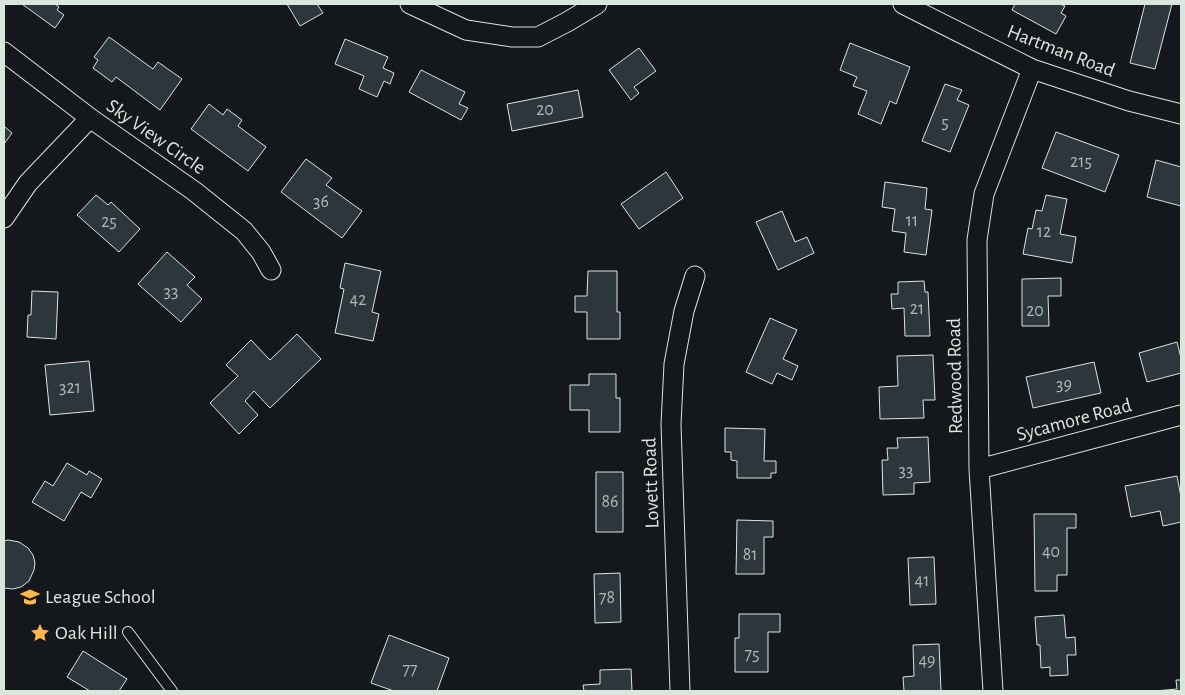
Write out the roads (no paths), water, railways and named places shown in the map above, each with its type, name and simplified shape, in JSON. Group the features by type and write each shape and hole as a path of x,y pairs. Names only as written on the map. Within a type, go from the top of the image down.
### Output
{"street":[{"path":"410,4 466,30 512,37 538,37 597,4"},
{"name":"Hartman Road","path":"903,4 1032,68 1129,102 1181,114"},
{"name":"Sky View Circle","path":"4,52 90,118 194,191 244,231 261,252 271,270"},
{"name":"Redwood Road","path":"993,691 979,469 977,240 984,194 1032,68"},
{"path":"4,218 28,183 90,118"},
{"name":"Lovett Road","path":"680,691 671,424 674,364 684,311 695,276"},
{"name":"Sycamore Road","path":"979,469 1181,415"}],"lane":[{"path":"128,632 172,691"}],"place":[{"name":"League School","path":"30,597"},
{"name":"Oak Hill","path":"40,633"}]}
